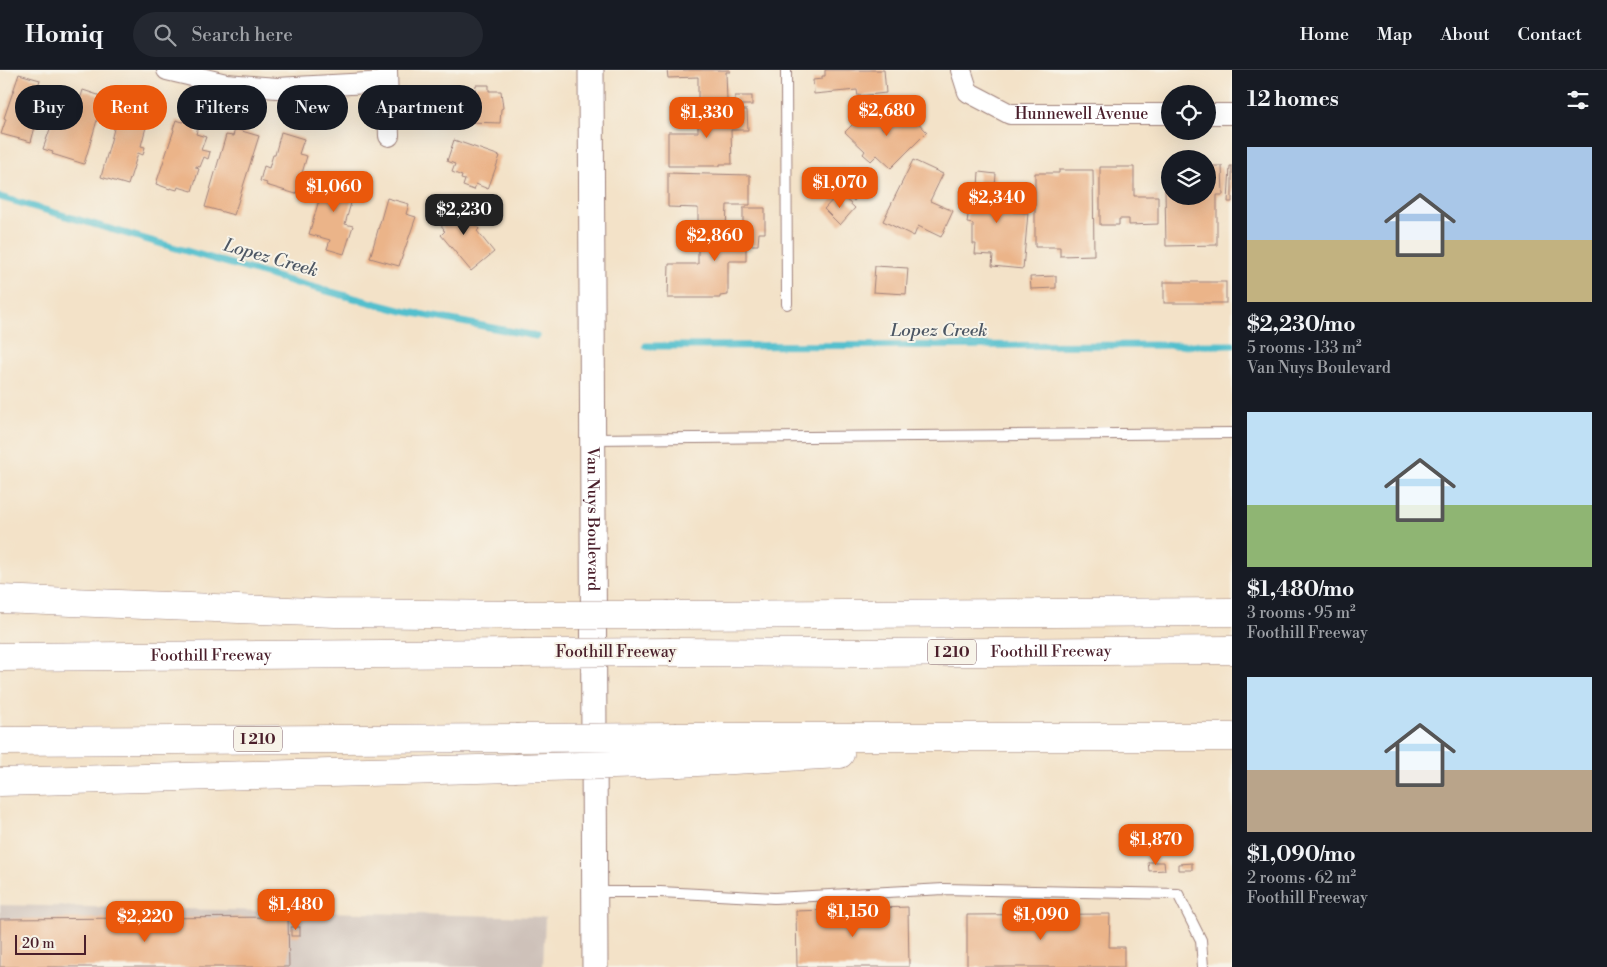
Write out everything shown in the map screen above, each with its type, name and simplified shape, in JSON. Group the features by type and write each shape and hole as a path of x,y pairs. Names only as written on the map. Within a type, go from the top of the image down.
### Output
{"highway":[{"path":"0,599 335,613 669,615 1232,612"},
{"name":"Foothill Freeway","path":"0,657 1232,650"},
{"name":"I 210","path":"0,741 516,738 678,750 1232,737"},
{"path":"0,782 514,768 678,750"}],"street":[{"path":"167,70 226,84 277,88 387,76 389,136"},
{"name":"Van Nuys Boulevard","path":"591,70 594,967"},
{"name":"Hunnewell Avenue","path":"961,70 968,92 1010,114 1161,114"},
{"path":"1216,114 1232,114"}],"lane":[{"path":"786,70 787,304"},
{"path":"593,439 1232,433"},
{"path":"595,892 660,892 774,898 944,890 1178,894 1201,940 1203,967"}],"shaded area":[{"path":"0,905 545,917 543,967 0,967"}],"building":[{"path":"667,70 730,70 730,72 726,72 727,101 698,101 698,77 668,78"},
{"path":"825,70 884,70 886,93 858,96 857,90 814,94 813,80 822,79 822,76 825,76"},
{"path":"19,74 40,80 38,85 15,85"},
{"path":"482,85 489,85 489,91 501,91 503,108 501,109 500,123 482,122"},
{"path":"15,86 15,130 34,130 31,142 1,134 6,119 4,118"},
{"path":"83,90 93,93 94,130 84,164 52,154 53,152 43,149 50,130 83,130"},
{"path":"735,96 752,96 752,105 735,105"},
{"path":"698,108 747,110 748,130 731,130 732,164 720,164 720,166 668,166 668,132 698,132"},
{"path":"904,108 927,132 891,168 877,155 871,161 863,154 865,151 845,132 866,111 883,129"},
{"path":"176,120 177,130 197,130 196,134 206,137 201,150 210,152 208,159 204,157 200,167 196,166 199,169 192,191 178,187 177,190 170,189 156,184"},
{"path":"114,130 145,130 141,146 145,147 143,155 138,153 128,185 101,177"},
{"path":"235,130 238,130 259,136 234,215 205,207 226,135 233,136"},
{"path":"281,132 304,139 299,154 307,156 296,194 266,185 267,183 260,181 264,166 269,168 273,155 275,155"},
{"path":"454,140 500,156 488,189 476,184 474,190 463,186 465,180 461,179 462,176 452,172 455,164 447,161"},
{"path":"913,160 943,174 930,201 953,211 941,237 918,226 914,236 883,221"},
{"path":"1216,166 1222,166 1223,195 1217,195 1217,245 1166,246 1165,205 1216,205"},
{"path":"1230,166 1232,166 1232,202 1228,202"},
{"path":"1100,167 1134,167 1134,196 1158,196 1158,224 1129,225 1129,219 1119,219 1119,225 1100,225"},
{"path":"1059,170 1093,170 1094,255 1060,256 1060,247 1035,247 1035,173 1059,173"},
{"path":"979,172 996,174 995,187 997,187 997,190 1015,192 1013,212 1028,213 1023,269 992,266 993,255 975,254 976,244 973,244 973,224 967,223 972,185 978,186"},
{"path":"327,173 357,182 345,224 353,226 344,254 327,249 330,240 309,234"},
{"path":"668,173 750,175 750,205 727,205 726,231 698,231 698,208 668,207"},
{"path":"856,179 866,188 854,201 844,192"},
{"path":"839,193 855,208 840,225 824,209"},
{"path":"387,198 409,204 406,214 416,217 399,266 370,258"},
{"path":"454,201 463,213 466,210 473,218 471,220 479,229 477,231 494,252 471,271 441,235 445,231 435,218"},
{"path":"743,208 765,208 765,233 759,233 758,245 746,245 746,261 728,261 728,295 720,296 720,298 668,298 669,264 698,264 698,240 709,240 709,238 736,240 736,236 743,236"},
{"path":"875,266 908,268 906,294 873,292"},
{"path":"1056,276 1056,288 1031,289 1030,277"},
{"path":"1164,282 1226,282 1226,303 1164,303"},
{"path":"1148,862 1164,862 1165,870 1149,871"},
{"path":"1192,863 1192,870 1178,870 1178,864"},
{"path":"908,907 909,967 797,967 796,911"},
{"path":"1110,914 1109,947 1124,947 1124,967 967,967 967,915"},
{"path":"288,917 289,967 0,967 0,919"},
{"path":"291,927 300,927 300,936 291,936"}],"waterway":[{"name":"Lopez Creek","path":"0,197 293,282 403,311 536,336"},
{"name":"Lopez Creek","path":"646,346 1232,345"}]}
